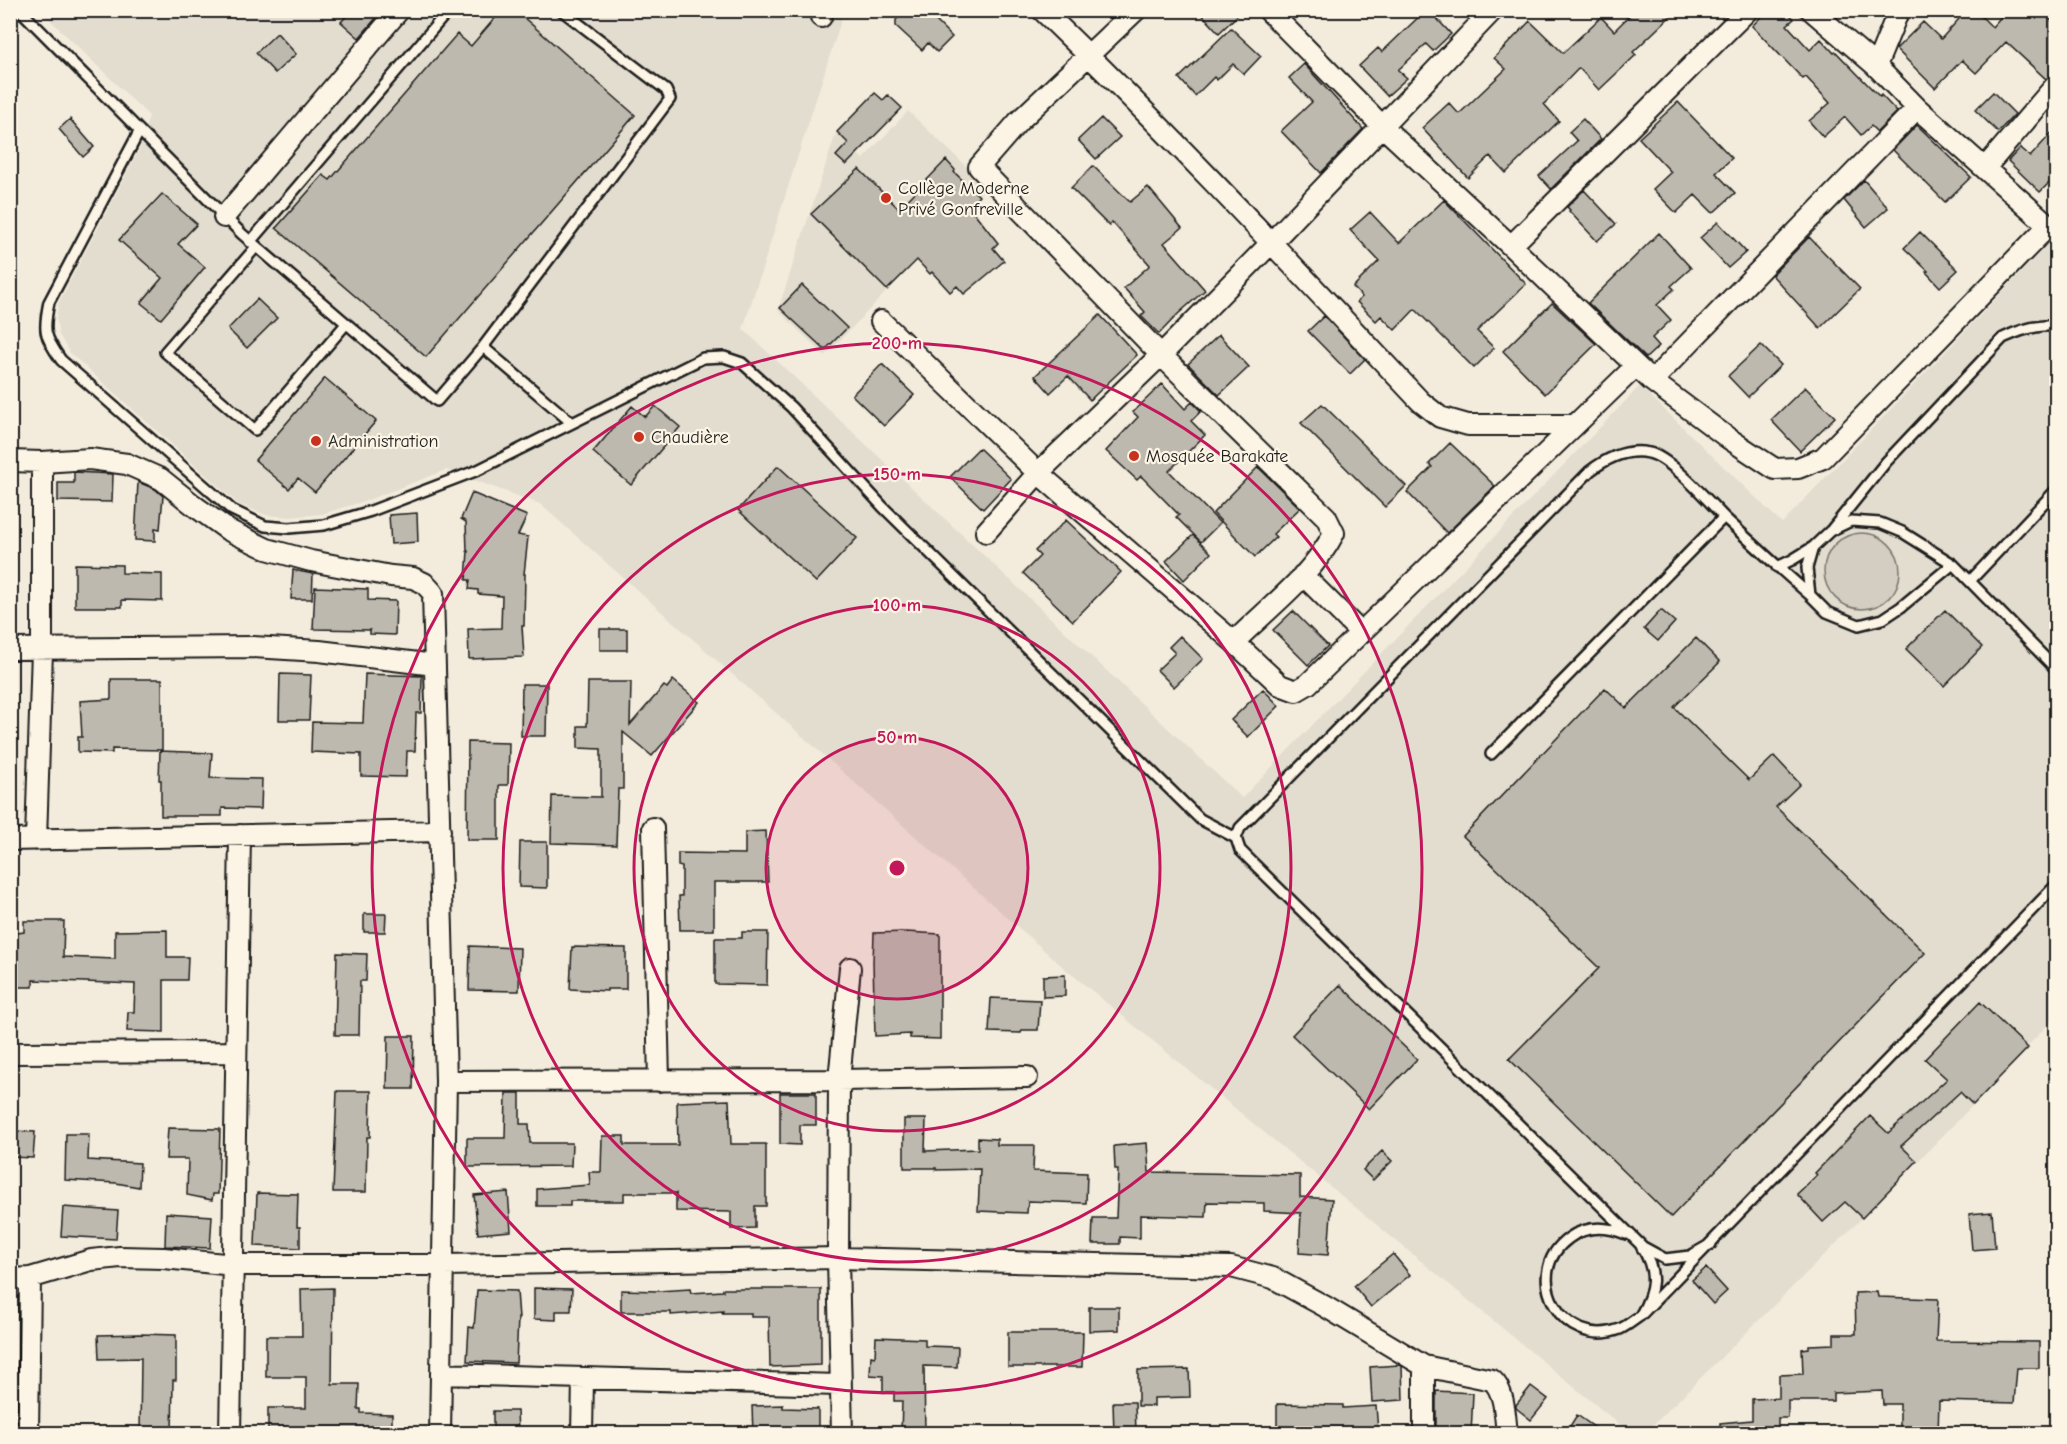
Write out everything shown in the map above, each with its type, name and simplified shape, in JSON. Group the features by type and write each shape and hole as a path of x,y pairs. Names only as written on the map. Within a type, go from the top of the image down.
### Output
{"street":[{"path":"224,217 399,10"},
{"path":"1042,10 1271,243 1421,402 1440,417 1468,425 1575,425"},
{"path":"1136,10 1018,122 979,167 1161,355 1326,517 1334,533 1326,548 1303,575 1234,642"},
{"path":"986,532 1038,473 1161,355 1493,10"},
{"path":"1511,246 1748,10"},
{"path":"1270,11 1382,126 1652,381 1728,438 1775,469 1798,468 1823,458 2053,229 1917,108 1876,66 1811,10"},
{"path":"1876,66 1899,10"},
{"path":"1985,168 2056,85"},
{"path":"1652,381 1917,108"},
{"path":"881,321 1038,473 1234,642 1280,685 1296,691 1308,684 1636,366"},
{"path":"10,461 90,459 127,464 161,479 228,530 267,549 311,561 413,578 424,583 433,593 446,1081 440,1434"},
{"path":"36,840 42,650 42,462"},
{"path":"1303,575 1361,633"},
{"path":"10,649 253,647 319,651 435,665"},
{"path":"653,828 659,1081"},
{"path":"10,840 440,831"},
{"path":"230,1434 240,835"},
{"path":"842,1434 839,1385 839,1080 850,968"},
{"path":"10,1053 235,1052"},
{"path":"446,1081 1027,1077"},
{"path":"28,1434 20,1278 91,1260 120,1257 164,1258 234,1265 444,1265 838,1258 1231,1268 1273,1278 1326,1306 1424,1366 1492,1380 1497,1384 1500,1394 1508,1434"},
{"path":"1424,1366 1424,1434"},
{"path":"441,1374 839,1385"},
{"path":"582,1434 583,1378"}],"lane":[{"path":"20,10 224,217 437,401 483,347 670,99 666,90 561,10"},
{"path":"346,324 255,430 165,352 449,10"},
{"path":"139,132 49,302 45,324 48,341 61,360 232,510 265,526 290,528 324,525 371,512 478,470 703,358 724,357 742,363 791,407 883,507 1200,819 1236,838"},
{"path":"1777,567 1792,561 1813,547 1830,531 1886,462 2003,338 2019,330 2047,325 2056,326"},
{"path":"483,347 572,423"},
{"path":"1640,1316 1649,1300 1653,1282 1651,1264 1643,1247 1240,850 1236,838 1240,828 1590,471 1608,458 1630,452 1651,453 1674,468 1827,612 1859,625 1883,619 1901,608 1953,564"},
{"path":"1971,580 2056,490"},
{"path":"1491,753 1724,517"},
{"path":"1830,531 1851,521 1880,524 1902,532 1953,564 1971,580 2056,669"},
{"path":"1810,595 1807,568 1813,547"},
{"path":"1711,1244 1690,1256 1665,1259 1612,1228 1594,1227 1576,1233 1562,1243 1552,1258 1547,1276 1549,1294 1556,1310 1569,1323 1586,1331 1604,1333 1622,1328 1640,1316 1711,1244 2056,885"}],"shaded area":[{"path":"41,11 844,11 743,329 1242,798 1640,386 1782,523 2051,241 2056,246 2056,1016 1862,1218 1645,1433 1630,1433 1063,967 540,504 446,470 368,500 322,514 289,517 266,515 238,504 70,353 59,335 56,318 59,302 141,146 149,116"},
{"path":"908,111 987,186 825,356 778,310 836,133 863,159"},
{"path":"1862,533 1876,536 1889,544 1897,557 1900,571 1897,585 1889,598 1876,606 1862,609 1848,606 1835,598 1827,585 1824,571 1827,557 1835,544 1848,536"}],"building":[{"path":"352,10 383,10 359,38 341,22"},
{"path":"502,10 515,10 635,115 426,357 276,228 323,175 330,180 457,34 471,46"},
{"path":"905,10 925,10 952,37 937,52 928,43 922,50 896,26 896,20"},
{"path":"1198,10 1243,10 1219,33"},
{"path":"1426,10 1429,10 1451,34 1433,51 1426,44 1398,70 1407,78 1387,96 1359,66 1378,48 1382,52"},
{"path":"1635,10 1677,10 1633,52 1636,55 1599,90 1579,68 1544,104 1559,121 1506,173 1490,156 1468,178 1422,128 1449,103 1459,114 1506,69 1494,58 1530,21 1563,53 1601,17 1614,31"},
{"path":"1768,10 1786,10 1794,19 1787,25 1810,50 1821,39 1897,112 1877,132 1871,126 1861,135 1845,117 1823,137 1809,121 1830,103 1806,77 1803,79 1752,26"},
{"path":"1967,10 1975,10 1992,27 2007,10 2041,10 2056,25 2056,73 2046,79 2006,42 1976,73 1962,60 1935,88 1896,49 1923,22 1941,39"},
{"path":"1231,28 1261,56 1244,74 1233,64 1217,80 1214,77 1195,96 1179,78"},
{"path":"277,33 296,54 275,73 256,53"},
{"path":"1304,64 1363,129 1321,173 1281,131 1312,102 1289,78"},
{"path":"1993,92 2015,114 1998,132 1975,110"},
{"path":"875,93 883,100 888,95 902,108 846,165 836,156 848,143 837,132"},
{"path":"1678,102 1732,158 1716,173 1735,193 1713,213 1695,195 1676,213 1653,189 1671,172 1639,138"},
{"path":"1101,118 1120,137 1096,159 1078,140"},
{"path":"70,119 94,147 83,157 59,129"},
{"path":"1583,119 1601,139 1551,189 1539,176 1577,141 1569,132"},
{"path":"1917,125 1971,177 1945,202 1893,150"},
{"path":"2056,128 2056,168 2050,176 2053,179 2040,192 2008,161 2020,148 2030,157"},
{"path":"946,160 955,170 954,172 979,196 969,206 998,243 993,248 1004,261 964,294 957,286 950,292 932,272 930,274 917,260 887,290 811,214 859,169 899,209"},
{"path":"1093,166 1130,202 1148,187 1182,228 1164,243 1205,290 1159,334 1141,316 1145,312 1124,288 1150,265 1112,222 1109,226 1071,188"},
{"path":"1864,180 1888,208 1866,227 1844,200"},
{"path":"1584,190 1616,224 1597,241 1567,207"},
{"path":"162,194 197,224 178,244 205,267 161,319 141,303 162,278 119,240"},
{"path":"1444,200 1526,284 1477,331 1494,348 1474,368 1415,309 1395,330 1381,316 1376,321 1357,302 1362,297 1353,287 1379,261 1350,230 1370,212 1399,243"},
{"path":"1718,222 1746,252 1728,268 1700,238"},
{"path":"1920,232 1958,270 1940,287 1926,272 1928,271 1904,248"},
{"path":"1659,233 1691,268 1671,286 1674,289 1657,305 1671,320 1652,338 1659,346 1646,358 1588,303"},
{"path":"1809,237 1860,289 1820,328 1772,275"},
{"path":"802,285 847,328 825,350 780,308"},
{"path":"257,299 277,318 247,348 228,329"},
{"path":"1552,303 1596,344 1545,394 1503,351"},
{"path":"1100,315 1137,355 1090,400 1068,376 1050,393 1035,376"},
{"path":"1324,316 1365,359 1350,374 1308,331"},
{"path":"1219,335 1249,367 1219,395 1188,364"},
{"path":"1761,345 1781,365 1748,397 1728,376"},
{"path":"882,364 914,395 884,426 852,395"},
{"name":"Administration","path":"325,378 376,421 315,492 298,478 289,489 255,460"},
{"path":"1162,384 1185,409 1192,402 1201,411 1191,421 1205,435 1169,471 1220,523 1201,542 1176,517 1179,515 1141,476 1137,480 1106,451 1138,417 1133,412"},
{"path":"1805,387 1835,417 1800,451 1771,420"},
{"path":"1322,404 1406,486 1385,507 1301,423"},
{"name":"Chaudière","path":"632,406 645,417 655,406 680,427 631,485 593,452"},
{"path":"1450,443 1495,486 1447,533 1407,492 1432,467 1429,464"},
{"path":"979,448 1011,479 983,509 950,477"},
{"path":"778,466 857,538 816,582 738,510"},
{"path":"1258,467 1300,508 1273,534 1276,537 1255,557 1213,513"},
{"path":"74,472 113,474 112,502 58,501 58,483 74,483"},
{"path":"138,482 155,489 163,496 160,529 155,528 155,541 135,540"},
{"path":"472,493 527,516 518,535 528,537 524,574 524,626 522,626 524,657 469,659 468,629 501,628 502,596 478,594 478,590 469,589 470,580 466,580 468,551 466,522 461,519"},
{"path":"417,513 418,542 391,544 389,515"},
{"path":"1066,520 1121,572 1073,621 1023,573 1040,556 1035,551"},
{"path":"1193,535 1211,553 1184,580 1166,561"},
{"path":"75,564 122,565 122,573 162,574 162,601 122,600 122,607 75,607"},
{"path":"293,570 313,574 312,599 291,599"},
{"path":"315,587 368,589 368,600 396,601 395,635 370,634 370,630 313,629"},
{"path":"1661,610 1675,622 1658,641 1644,629"},
{"path":"1945,610 1982,647 1944,686 1906,649"},
{"path":"1293,611 1328,646 1308,665 1273,630"},
{"path":"600,629 627,629 627,650 600,650"},
{"path":"1180,636 1203,659 1174,687 1157,670 1175,653 1169,647"},
{"path":"1696,638 1720,662 1674,707 1749,780 1774,756 1800,784 1776,807 1925,953 1671,1217 1509,1059 1599,968 1463,836 1605,688 1626,708"},
{"path":"280,674 311,675 309,720 279,720"},
{"path":"365,674 422,676 421,713 416,713 415,751 407,751 406,777 361,776 361,754 311,752 312,722 363,723"},
{"path":"111,679 162,679 162,750 112,749 112,753 78,752 78,737 82,737 80,701 111,699"},
{"path":"673,680 699,702 652,756 623,732 623,789 618,789 616,845 551,843 552,796 601,797 601,749 578,748 578,726 587,726 588,682 631,682 630,725 664,686 667,688"},
{"path":"522,684 547,684 546,736 521,736"},
{"path":"1263,689 1279,706 1248,737 1231,720"},
{"path":"468,742 509,743 508,785 499,785 499,840 467,840"},
{"path":"160,751 212,753 210,778 262,779 261,809 222,808 222,816 161,816"},
{"path":"766,831 768,882 714,882 714,930 680,930 679,896 682,896 682,867 678,866 678,853 745,854 745,832"},
{"path":"520,842 547,842 547,888 519,887"},
{"path":"364,914 386,914 385,932 364,932"},
{"path":"24,921 64,921 63,957 115,959 115,931 167,930 167,957 188,957 187,980 164,980 164,1032 127,1031 128,1012 134,1012 135,984 33,980 33,987 14,987 15,955 10,954 10,934 24,932"},
{"path":"742,932 768,932 767,985 715,984 715,938 742,938"},
{"path":"874,933 940,934 940,1039 910,1038 910,1034 875,1036"},
{"path":"470,946 520,948 519,991 469,990"},
{"path":"572,947 626,948 626,989 607,989 607,991 570,989"},
{"path":"337,953 367,954 366,981 360,981 359,1035 335,1035"},
{"path":"1065,975 1065,996 1043,997 1043,976"},
{"path":"1340,985 1417,1059 1369,1109 1292,1035"},
{"path":"991,998 1040,1000 1038,1030 1022,1030 1021,1033 989,1032"},
{"path":"1980,1002 2028,1048 1973,1105 1960,1092 1901,1146 1917,1161 1862,1218 1845,1202 1823,1222 1797,1194 1870,1116 1888,1133 1947,1079 1925,1059"},
{"path":"388,1036 414,1036 413,1089 387,1089"},
{"path":"337,1091 371,1091 366,1192 333,1192"},
{"path":"506,1093 520,1093 520,1124 529,1124 530,1143 572,1143 571,1166 467,1167 467,1138 505,1138"},
{"path":"780,1093 816,1093 816,1125 800,1125 800,1145 780,1144"},
{"path":"729,1100 731,1144 766,1144 766,1206 755,1206 755,1228 731,1229 731,1212 676,1211 676,1193 624,1193 624,1201 570,1201 570,1206 537,1206 537,1189 590,1185 589,1172 601,1172 602,1136 624,1136 624,1145 678,1145 677,1102"},
{"path":"904,1119 926,1119 925,1151 978,1149 978,1138 997,1139 997,1145 1034,1145 1033,1171 1087,1173 1086,1203 1028,1201 1027,1213 978,1211 980,1169 904,1168"},
{"path":"168,1128 220,1129 218,1194 213,1194 212,1200 187,1195 188,1159 166,1159"},
{"path":"13,1131 35,1132 33,1158 11,1157"},
{"path":"66,1134 89,1134 88,1160 140,1163 139,1187 116,1183 65,1180"},
{"path":"1147,1143 1149,1172 1300,1175 1300,1197 1332,1199 1328,1255 1299,1253 1301,1213 1264,1211 1264,1203 1207,1202 1206,1217 1140,1215 1140,1238 1120,1237 1120,1244 1092,1244 1093,1218 1116,1218 1118,1169 1115,1169 1114,1146"},
{"path":"1382,1151 1392,1161 1373,1180 1363,1170"},
{"path":"508,1192 511,1231 478,1234 474,1195"},
{"path":"257,1193 298,1194 297,1227 300,1227 300,1248 255,1246"},
{"path":"63,1207 118,1211 116,1239 61,1236"},
{"path":"1992,1212 1995,1248 1972,1250 1969,1214"},
{"path":"166,1213 212,1216 210,1248 165,1246"},
{"path":"1393,1254 1410,1275 1371,1307 1354,1286"},
{"path":"1706,1268 1727,1291 1713,1304 1692,1280"},
{"path":"333,1288 332,1384 359,1384 358,1409 361,1409 361,1413 392,1414 392,1434 334,1433 334,1430 268,1433 268,1408 306,1408 306,1377 266,1377 266,1336 302,1336 301,1289"},
{"path":"534,1288 572,1289 571,1311 556,1311 556,1320 534,1319"},
{"path":"690,1289 691,1293 723,1291 723,1289 821,1289 821,1365 770,1367 769,1317 751,1317 751,1313 722,1313 723,1311 671,1315 671,1312 621,1312 621,1290"},
{"path":"477,1290 517,1291 519,1318 516,1363 467,1361 469,1327 474,1328"},
{"path":"1877,1292 1878,1297 1938,1299 1936,1341 2039,1342 2039,1368 2017,1368 2014,1403 1939,1401 1938,1434 1900,1434 1900,1404 1883,1404 1882,1391 1833,1393 1833,1401 1788,1401 1788,1418 1778,1418 1778,1434 1720,1434 1720,1423 1752,1420 1752,1399 1779,1398 1779,1375 1803,1374 1802,1349 1809,1348 1809,1345 1834,1344 1834,1334 1856,1334 1855,1293"},
{"path":"1089,1307 1119,1307 1119,1330 1089,1331"},
{"path":"1008,1332 1083,1332 1082,1367 1008,1367"},
{"path":"98,1335 176,1335 176,1380 173,1380 172,1434 140,1434 141,1358 99,1359"},
{"path":"876,1337 925,1339 925,1346 958,1347 957,1367 924,1366 925,1434 901,1434 902,1401 894,1401 894,1392 883,1392 883,1376 870,1375 871,1356 875,1357"},
{"path":"1402,1366 1403,1400 1372,1402 1370,1367"},
{"path":"1189,1369 1190,1397 1154,1398 1154,1406 1138,1406 1138,1370"},
{"path":"1531,1386 1548,1399 1531,1420 1516,1408 1516,1405"},
{"path":"1436,1391 1473,1393 1471,1434 1436,1434"},
{"path":"1113,1402 1135,1402 1136,1434 1114,1434"},
{"path":"1277,1404 1343,1405 1343,1408 1376,1406 1378,1431 1371,1431 1371,1434 1305,1434 1304,1427 1277,1427"},
{"path":"783,1405 783,1408 818,1409 818,1434 753,1434 752,1406"},
{"path":"493,1411 517,1411 518,1432 493,1433"},
{"path":"1577,1415 1604,1434 1565,1434"}],"place":[{"name":"Collège Moderne Privé Gonfreville","path":"886,198"},
{"name":"Chaudière","path":"639,437"},
{"name":"Administration","path":"316,441"},
{"name":"Mosquée Barakate","path":"1134,456"}]}
